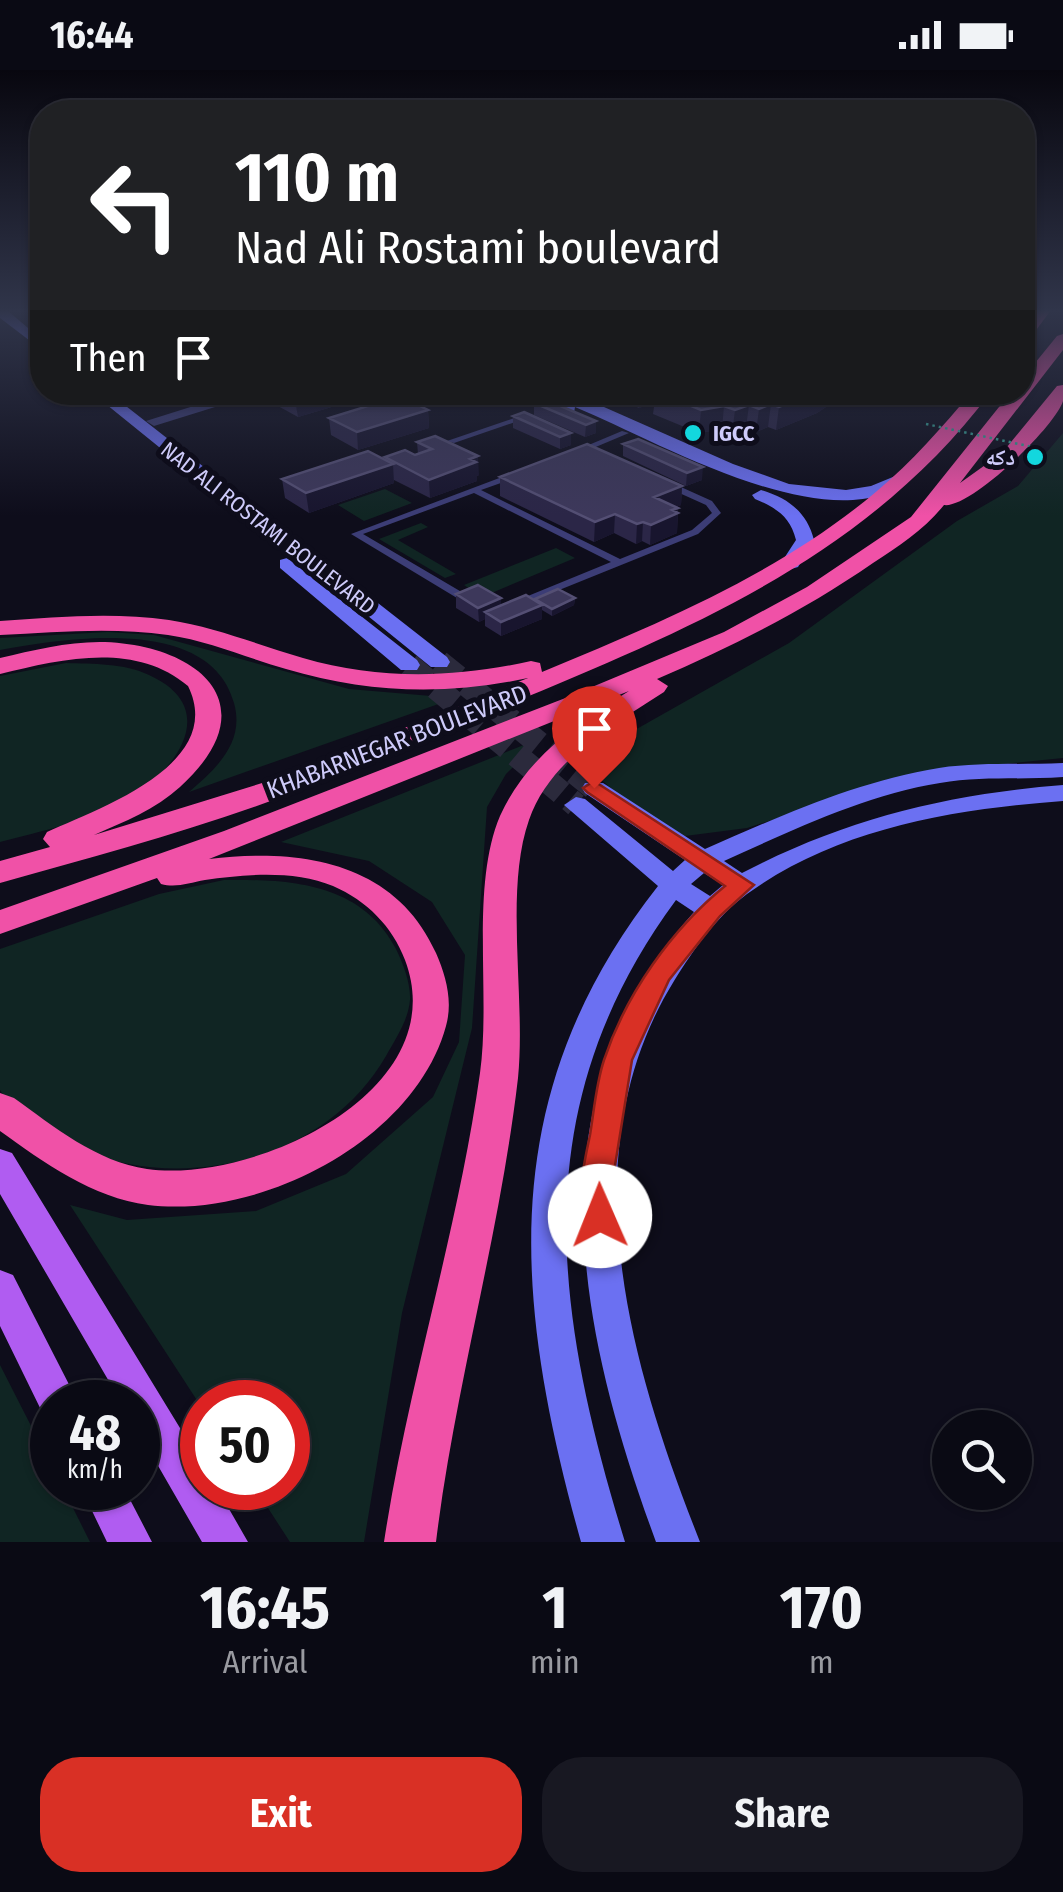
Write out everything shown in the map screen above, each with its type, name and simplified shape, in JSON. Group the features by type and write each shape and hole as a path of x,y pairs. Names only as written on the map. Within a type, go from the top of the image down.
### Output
{"highway":[{"path":"919,522 1009,457 1063,390"},
{"name":"KHABARNEGAR BOULEVARD","path":"0,869 295,783 649,636 791,563 850,527 918,469 970,405"},
{"name":"KHABARNEGAR BOULEVARD","path":"0,922 271,824 578,703 732,637 815,592 919,522 1012,405"},
{"path":"0,628 78,623 143,625 189,632 350,677 427,684 499,677 649,636"},
{"path":"410,1542 417,1476 444,1342 476,1219 504,1046 505,844 524,798 553,760 584,731 732,637"},
{"path":"0,666 80,650 120,650 156,659 185,671 203,689 209,722 195,752 162,788 0,869"},
{"path":"0,922 202,869 268,862 328,872 376,894 409,932 433,983 428,1028 406,1072 368,1118 301,1159 222,1186 148,1187 94,1171 0,1109"}],"main road":[{"name":"NAD ALI ROSTAMI BOULEVARD","path":"95,405 409,664"},
{"name":"NAD ALI ROSTAMI BOULEVARD","path":"114,405 438,662"},
{"path":"555,405 788,507 819,512 824,506 822,501 743,474 583,405"},
{"path":"1039,423 1063,406"},
{"path":"804,494 866,494 888,487 918,469"},
{"path":"788,507 802,523 805,540 791,563"},
{"path":"603,1542 574,1450 554,1353 544,1202 570,1064 607,984 670,886 702,861 880,788 943,774 1063,770"},
{"path":"678,1542 633,1420 605,1291 597,1178 618,1060 658,976 711,910 742,885 828,840 884,819 978,798 1063,793"},
{"path":"711,910 670,886 585,796 742,885"},
{"path":"0,1163 226,1542"},
{"path":"0,1287 47,1380"},
{"path":"113,1510 130,1542"}],"street":[{"path":"154,421 210,405"}],"lane":[{"path":"451,441 525,417 542,424"},
{"path":"571,454 625,433"},
{"path":"576,438 604,456"},
{"path":"461,596 356,534 523,472"},
{"path":"526,600 695,532 717,513 709,503 657,480"},
{"path":"474,490 620,563"}],"path":[{"path":"926,424 1042,449"}],"green space":[{"path":"1063,433 1063,758 923,772 747,828 685,836 621,797 580,761 789,643 957,521 1018,486"},
{"path":"385,489 412,503 364,521 338,505"},
{"path":"421,523 428,527 398,540 456,574 445,578 379,539"},
{"path":"556,548 575,558 482,597 464,585"},
{"path":"108,632 154,635 349,689 443,697 447,701 189,792 226,753 236,730 234,703 220,675 197,656 167,644 133,639 97,638 0,650 0,638"},
{"path":"66,663 129,668 172,689 184,705 187,722 183,740 160,774 125,801 80,820 0,842 0,676"},
{"path":"544,737 506,774 487,807 472,1028 402,1313 364,1542 290,1542 269,1510 310,1510 310,1380 184,1380 70,1205 127,1220 256,1211 346,1174 433,1097 459,1042 465,955 432,902 369,861 281,842"},
{"path":"224,880 274,881 322,889 364,910 382,927 404,967 409,1008 386,1056 360,1092 328,1121 291,1143 250,1158 207,1167 163,1168 120,1162 78,1149 49,1132 4,1096 0,1090 0,949 159,894"},
{"path":"0,1365 30,1424 30,1510 74,1510 90,1542 0,1542"}],"building":[{"path":"371,405 418,405 428,410 357,432 329,418"},
{"path":"539,405 558,405 596,421 586,425"},
{"path":"689,405 749,405 735,410 724,406 701,410"},
{"path":"524,412 571,433 560,437 513,416"},
{"path":"435,436 478,456 470,459 476,462 429,480 385,457 405,450 415,455 432,449 417,442"},
{"path":"638,439 703,467 687,473 623,444"},
{"path":"587,444 682,486 654,497 678,508 672,510 678,513 651,525 637,524 615,514 595,522 500,477"},
{"path":"368,451 393,464 306,493 282,479"},
{"path":"478,585 501,598 478,608 456,594"},
{"path":"558,589 575,598 552,609 535,599"},
{"path":"526,595 542,605 501,622 485,612"}],"tunnel":[{"path":"439,662 594,788"},
{"path":"409,665 576,805"}],"place":[{"name":"IGCC","path":"693,433"},
{"name":"دکه","path":"1035,457"}],"route":[{"path":"594,788 742,885 711,910 658,976 618,1060 597,1178 600,1216"}]}
